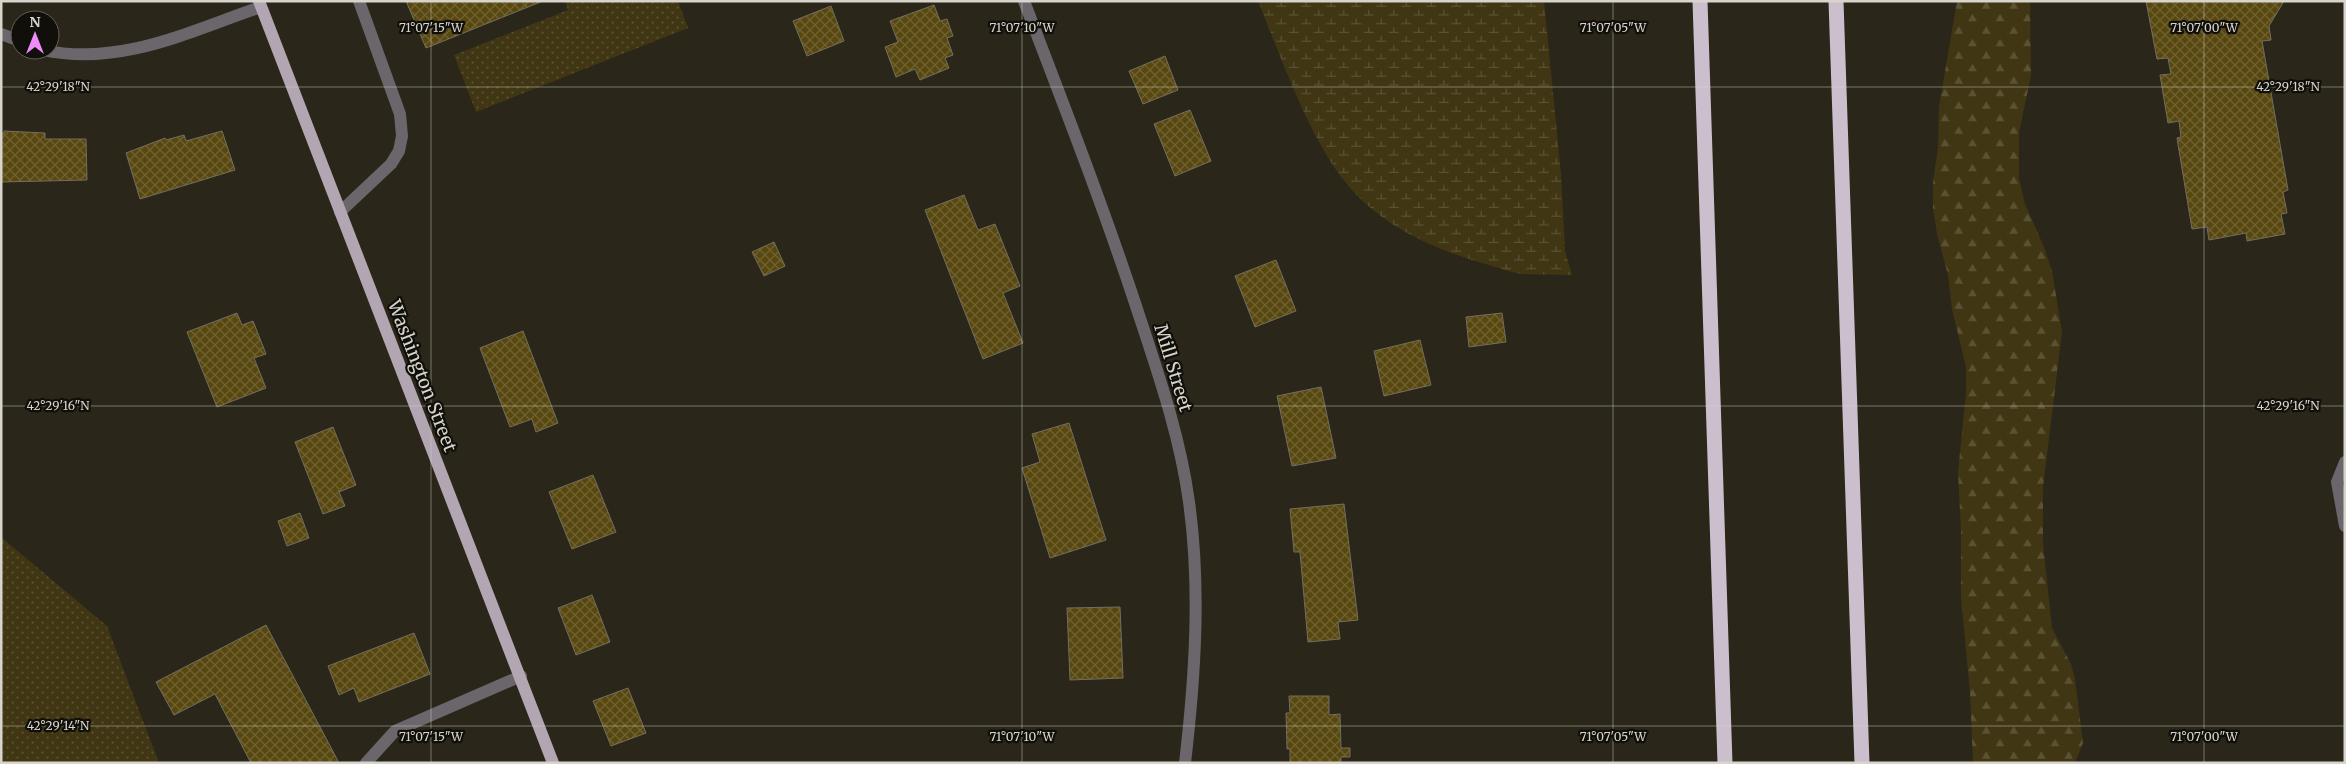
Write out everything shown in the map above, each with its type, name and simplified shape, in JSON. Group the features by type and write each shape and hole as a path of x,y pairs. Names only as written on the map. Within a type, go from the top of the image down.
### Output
{"highway":[{"path":"1700,1 1725,763"},
{"path":"1836,1 1862,763"}],"main road":[{"name":"Washington Street","path":"260,4 553,763"}],"street":[{"path":"340,212 391,164 399,151 402,136 400,114 359,1"},
{"name":"Mill Street","path":"1024,1 1100,197 1153,356 1183,468 1192,524 1194,573 1192,695 1185,763"},
{"path":"60,53 76,56 126,52 260,4"},
{"path":"2345,462 2339,473 2337,491 2345,526"},
{"path":"366,763 395,731 521,676"}],"green space":[{"path":"565,1 678,1 688,28 476,112 454,55 568,10"},
{"path":"1258,1 1544,1 1561,174 1565,251 1572,275 1535,275 1510,272 1469,259 1408,234 1372,209 1356,195 1342,178 1317,138 1295,92"},
{"path":"1957,1 2030,1 2031,75 2019,133 2019,178 2025,204 2044,247 2052,271 2062,332 2043,487 2043,544 2052,628 2071,664 2075,679 2083,743 2075,763 1973,763 1970,693 1961,597 1961,530 1958,472 1966,393 1966,367 1952,309 1948,275 1937,234 1933,208 1933,182 1938,147 1939,107"},
{"path":"1,537 107,626 159,763 1,763"}],"building":[{"path":"406,1 543,1 426,48"},
{"path":"2146,1 2284,1 2269,26 2271,40 2262,41 2288,190 2283,192 2287,213 2281,214 2285,234 2247,241 2246,233 2209,240 2207,227 2192,229 2177,138 2181,137 2179,121 2168,123 2160,75 2171,74 2168,58 2157,59"},
{"path":"934,5 940,21 947,19 953,36 947,38 953,55 945,58 949,68 920,80 915,69 896,77 885,47 898,42 890,21"},
{"path":"831,6 844,41 807,56 793,21"},
{"path":"1165,56 1178,90 1143,104 1129,71"},
{"path":"1190,110 1211,161 1175,176 1154,124"},
{"path":"4,131 45,133 45,139 86,139 87,180 1,182 1,134"},
{"path":"222,131 235,170 140,199 126,153 165,138 166,140 184,135 186,141"},
{"path":"964,195 978,230 995,224 1020,286 1003,293 1023,343 983,359 925,210"},
{"path":"774,242 785,266 764,276 752,252"},
{"path":"1276,260 1296,311 1255,327 1235,276"},
{"path":"237,313 242,325 253,321 266,354 254,358 266,388 217,407 187,332"},
{"path":"1502,313 1506,342 1469,347 1466,317"},
{"path":"523,331 558,423 536,432 532,419 510,427 480,348"},
{"path":"1420,340 1431,385 1384,396 1374,351"},
{"path":"1321,387 1336,458 1292,466 1277,396"},
{"path":"1069,423 1106,540 1050,558 1022,468 1040,462 1032,434"},
{"path":"333,427 356,485 339,492 345,506 323,514 295,442"},
{"path":"593,475 616,532 572,549 549,492"},
{"path":"1344,504 1358,620 1338,622 1340,639 1308,642 1300,552 1294,552 1290,509"},
{"path":"300,513 309,538 287,546 278,521"},
{"path":"592,595 610,642 576,655 558,608"},
{"path":"1120,607 1123,678 1070,680 1067,608"},
{"path":"266,625 338,761 335,763 251,763 215,694 174,715 156,682"},
{"path":"414,633 430,674 359,702 354,688 339,695 328,666"},
{"path":"628,688 646,733 611,746 593,701"},
{"path":"1289,696 1329,696 1329,715 1340,714 1341,748 1350,748 1350,757 1341,757 1341,763 1290,763 1290,749 1287,749 1286,713 1290,713"}]}
